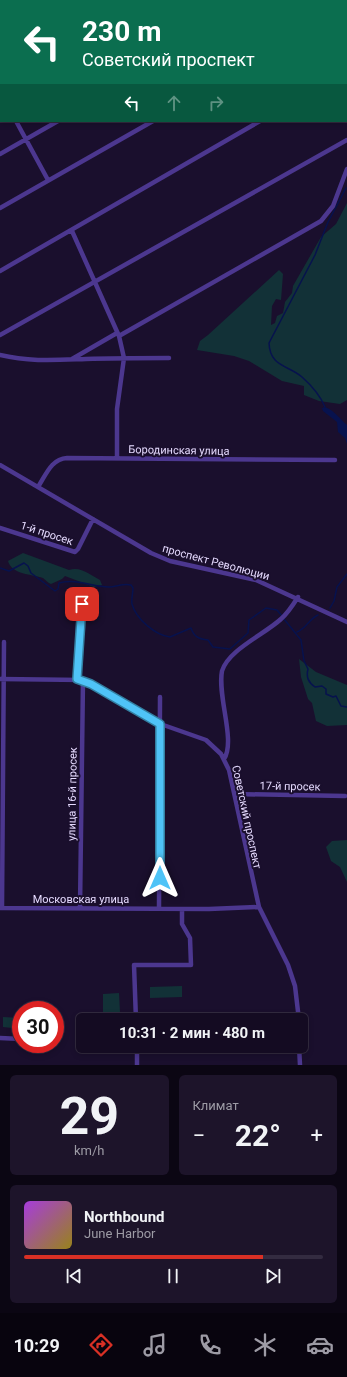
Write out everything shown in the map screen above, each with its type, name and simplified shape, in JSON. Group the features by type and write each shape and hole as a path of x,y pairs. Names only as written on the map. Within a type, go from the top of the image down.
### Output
{"street":[{"path":"17,122 48,180"},
{"path":"0,154 56,122"},
{"path":"0,208 150,122"},
{"path":"0,271 72,231 258,122"},
{"path":"0,335 347,140"},
{"path":"71,359 321,221 333,206 347,169"},
{"path":"72,231 118,334 124,358 117,409 116,458"},
{"path":"0,355 19,360 62,361 71,359 169,358"},
{"name":"Бородинская улица","path":"38,487 52,464 61,458 335,460"},
{"name":"проспект Революции","path":"0,465 151,554 170,561 256,580 346,619"},
{"name":"1-й просек","path":"0,528 74,552 78,549 93,519"},
{"path":"224,759 228,748 221,688 224,666 233,655 281,619 298,598"},
{"path":"77,679 82,604"},
{"path":"1,908 2,679 4,642"},
{"name":"Советский проспект","path":"2,679 82,680 160,724 206,740 224,759 230,770 259,907 288,965 295,986 298,1013"},
{"name":"улица 16-й просек","path":"80,908 82,680"},
{"path":"159,909 160,697"},
{"name":"17-й просек","path":"235,794 345,796"},
{"name":"Московская улица","path":"1,908 182,909 259,907"},
{"path":"136,1013 134,965 191,965 190,938 182,924 182,909"},
{"path":"0,1038 12,1039"},
{"path":"137,1053 138,1065"},
{"path":"299,1053 300,1065"}],"green space":[{"path":"347,203 347,400 340,404 319,401 304,395 304,386 282,381 249,361 234,356 197,350 200,341 279,270 283,274 281,300 276,299 272,306 271,325 275,323 277,316 283,313 285,302 292,293 293,286 321,237 336,224"},
{"path":"23,553 69,570 81,570 100,580 102,585 94,587 65,576 51,584 43,578 18,571 10,566 8,561"},
{"path":"299,659 316,672 347,685 347,725 327,726 316,721 312,703 308,699 301,677"},
{"path":"347,840 347,882 340,867 331,861 326,847 332,841"},
{"path":"182,986 182,997 150,998 150,987"},
{"path":"119,993 120,1012 103,1012 103,994"},
{"path":"3,1017 12,1018 12,1028 3,1027"}],"shaded area":[{"path":"325,407 334,412 347,425 347,444 345,438 338,432 337,422 323,411 322,408"}],"waterway":[{"path":"325,407 318,394 302,377 276,361 270,351 269,343 315,255 328,222 346,188"},
{"path":"0,568 9,571 24,563 28,566 31,573 55,591 58,589 59,583 65,582 78,582 109,587 125,584 131,585 133,588 132,604 134,610 142,621 152,630 164,636 170,637 191,628 195,635 199,638 208,640 213,647 230,649 248,633 249,620 266,608 277,610 282,616"},
{"path":"330,608 334,601 337,587 347,574"},
{"path":"297,632 318,615"},
{"path":"284,619 301,640 304,661 308,669 307,677 309,681 315,687 322,686 326,689 326,694 333,697 336,696 341,706 347,707"}],"route":[{"path":"82,604 77,679 91,684 138,713 160,724 160,878"}]}
